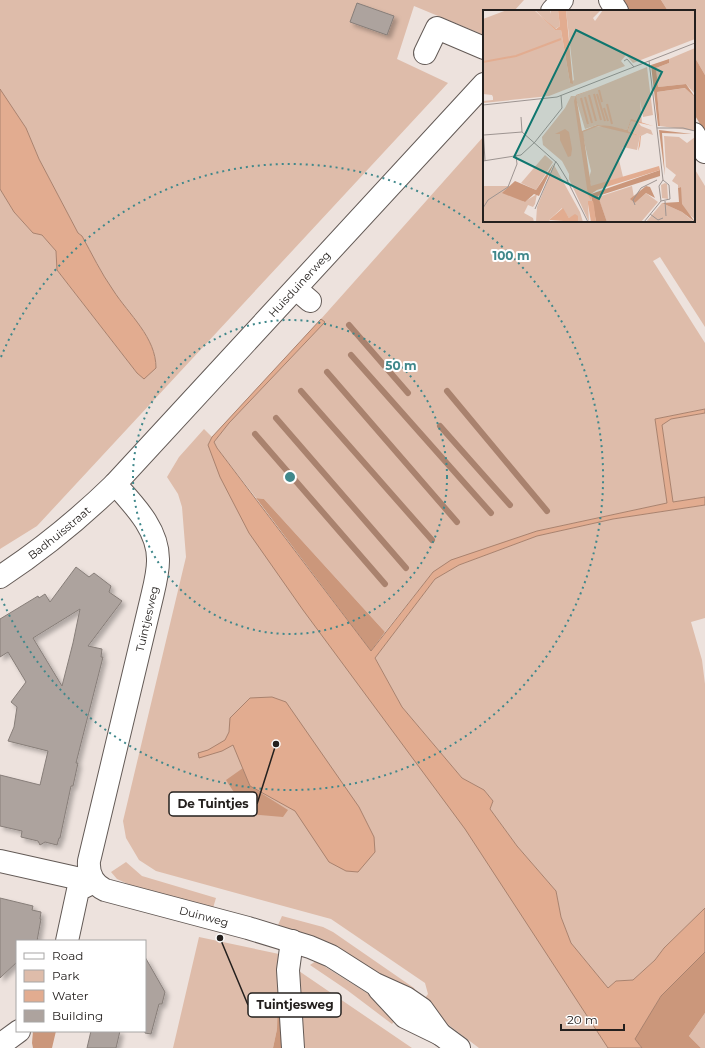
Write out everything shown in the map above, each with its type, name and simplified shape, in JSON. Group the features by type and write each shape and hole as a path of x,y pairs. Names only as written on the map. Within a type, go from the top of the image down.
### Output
{"street":[{"path":"553,10 562,0"},
{"path":"610,0 616,10"},
{"path":"424,53 438,28 483,48"},
{"name":"Huisduinerweg","path":"115,484 303,295 483,85"},
{"path":"695,136 705,152"},
{"name":"Badhuisstraat","path":"0,577 32,557 94,505 115,484"},
{"name":"Tuintjesweg","path":"94,882 89,869 89,861 151,601 158,564 156,546 149,527 133,504 115,484"},
{"path":"0,861 94,882"},
{"path":"67,940 78,890 94,882"},
{"name":"Duinweg","path":"94,882 105,890 292,941 331,956 375,984 406,998 422,1009 440,1034 460,1048"},
{"path":"292,941 288,970 293,1048"}],"green space":[{"path":"0,0 524,0 515,10 483,10 483,35 414,6 397,59 448,83 37,526 0,549 0,189 14,212 33,233 42,235 56,251 57,270 137,373 156,368 152,346 147,336 119,300 82,236 78,233 39,159 26,128 0,89"},
{"path":"661,0 705,0 705,75 695,58 695,10 667,10"},
{"path":"483,137 483,222 695,222 695,170 705,186 705,327 660,257 653,261 705,343 705,409 655,419 667,503 537,531 433,572 385,632 264,499 256,498 214,442 229,423 325,322 321,319"},
{"path":"705,413 705,497 673,502 662,425 671,419"},
{"path":"204,429 212,437 208,445 214,459 616,1048 479,1048 434,1014 422,1002 428,994 425,983 331,919 156,871 139,860 126,838 123,821 186,557 182,507 178,494 167,477 179,457"},
{"path":"705,505 705,618 691,622 702,660 705,684 705,908 664,948 655,960 633,980 616,981 608,988 571,943 561,917 556,891 517,846 490,809 493,801 484,790 462,778 402,707 375,658 435,579 459,565 537,536 613,519"},
{"path":"126,862 142,876 216,898 213,908 130,885 117,879 111,872"},
{"path":"282,916 323,927 333,932 414,988 416,991 414,996 321,940 278,925"},
{"path":"199,937 279,954 277,1029 273,1048 173,1048"},
{"path":"316,961 367,993 398,1017 392,1024 347,990 310,965"},
{"path":"296,969 412,1048 301,1048"},
{"path":"705,1013 705,1048 701,1048 689,1036"}],"shaded area":[{"path":"622,0 661,0 667,10 628,10"},
{"path":"695,58 705,75 705,132 695,116"},
{"path":"256,498 264,499 385,632 371,651"},
{"path":"243,768 250,786 288,810 283,817 248,814 226,780"},
{"path":"705,952 705,1013 689,1036 701,1048 642,1048 634,1039 661,996"},
{"path":"279,954 288,1048 273,1048 277,1029"},
{"path":"33,1032 56,1032 52,1048 33,1048"}],"water":[{"path":"0,89 26,128 39,159 78,233 82,236 109,284 147,336 152,346 156,368 144,379 137,373 57,270 56,251 42,235 33,233 14,212 0,189"},
{"path":"321,319 325,322 229,423 214,442 217,448 371,651 433,572 451,560 537,531 667,503 655,419 705,409 705,413 671,419 662,425 673,502 705,497 705,505 613,519 537,536 459,565 435,579 375,658 402,707 462,778 484,790 493,801 490,809 517,846 556,891 561,917 571,943 608,988 616,981 633,980 655,960 664,948 705,908 705,952 661,996 635,1039 642,1048 608,1048 465,829 303,610 249,533 220,477 208,445 212,437"},
{"path":"272,697 286,702 359,807 374,837 375,852 358,872 346,871 329,862 295,811 250,786 233,745 222,751 199,758 198,753 208,750 225,740 229,732 230,718 250,698"}],"building":[{"path":"357,3 394,16 387,35 350,22"},
{"path":"76,567 89,577 94,573 111,586 109,592 122,601 88,646 102,649 101,657 103,657 76,763 78,763 73,786 71,786 60,838 57,845 45,842 40,845 38,841 21,837 22,831 0,826 0,775 40,785 48,751 8,741 14,727 17,707 11,702 26,682 8,652 0,657 0,619 38,596 39,598 45,594 50,602","holes":["80,609 62,686 33,638"]},
{"path":"0,898 33,906 32,910 41,912 41,919 37,940 16,940 16,963 0,978"},
{"path":"146,959 165,992 162,1004 159,1004 151,1034 145,1033"},
{"path":"91,1032 120,1032 116,1048 87,1048"}],"waterway":[{"path":"349,325 408,393"},
{"path":"351,355 491,513"},
{"path":"327,372 457,522"},
{"path":"301,391 432,540"},
{"path":"447,391 547,511"},
{"path":"276,418 406,568"},
{"path":"440,426 510,505"},
{"path":"255,434 385,584"}],"place":[{"name":"De Tuintjes","path":"276,744"},
{"name":"Tuintjesweg","path":"220,938"}]}
